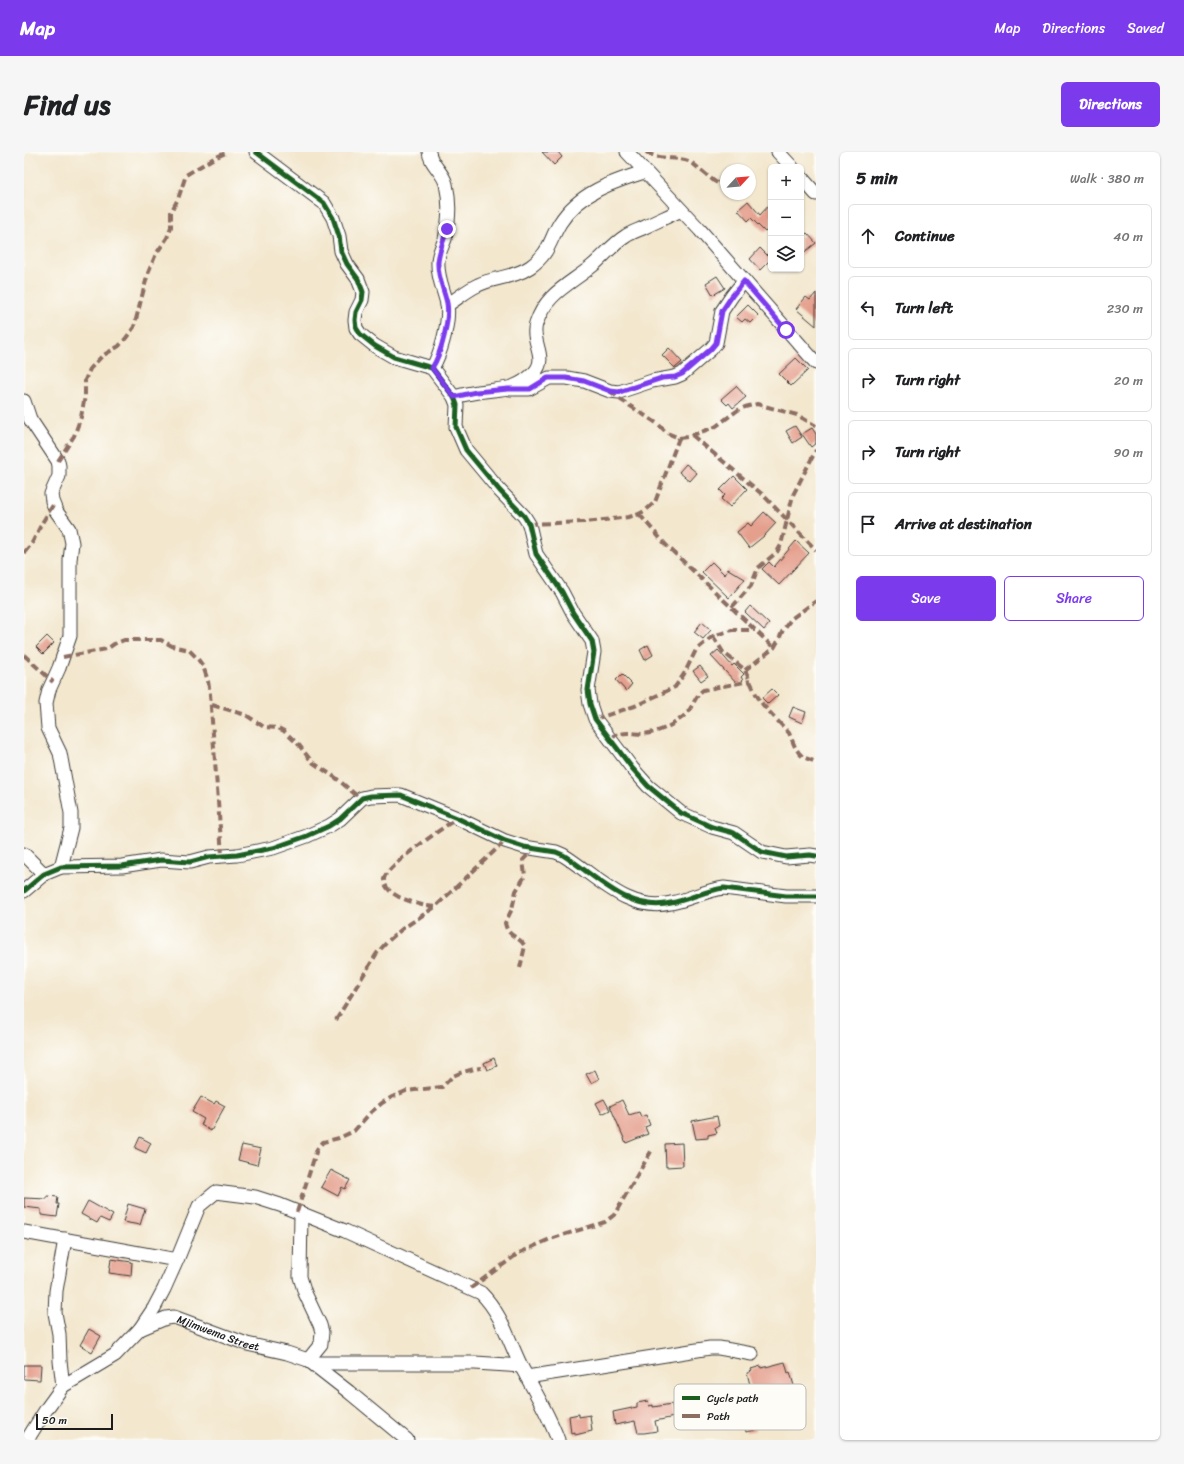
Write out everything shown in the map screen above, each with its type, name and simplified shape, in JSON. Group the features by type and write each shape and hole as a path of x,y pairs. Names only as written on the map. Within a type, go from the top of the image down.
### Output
{"street":[{"path":"256,152 324,203 333,218 339,236 341,251 347,264 358,278 363,292 362,300 356,312 356,328 360,334 375,346 394,357 432,368 454,397 456,405 456,427 466,450 524,516 529,524 536,554 562,592 573,613 592,642 594,652 588,690 590,704 596,719 632,768 648,786 681,813 712,827 734,833 762,852 786,857 816,856"},
{"path":"429,152 429,158 446,183 448,219 446,234 438,262 438,274 447,305 443,340 438,359 432,368"},
{"path":"627,152 681,210 816,363"},
{"path":"778,152 789,164"},
{"path":"447,305 478,285 512,276 528,268 544,254 560,223 574,206 583,198 600,188 621,179 644,172"},
{"path":"804,180 816,194"},
{"path":"508,389 523,382 534,373 539,366 540,351 534,330 540,314 546,304 558,290 587,270 626,236 681,210"},
{"path":"454,397 476,392 508,389 530,389 548,378 566,378 584,381 610,391 619,392 662,378 675,377 682,374 716,343 722,311 744,281"},
{"path":"24,401 30,419 58,461 59,476 51,494 52,501 56,511 69,529 72,544 70,560 70,636 59,668 49,690 46,703 48,728 60,753 71,813 71,828 60,867"},
{"path":"24,891 44,874 60,867 122,866 161,860 190,862 209,856 237,856 273,848 307,836 329,826 340,819 362,798 371,796 401,795 457,818 505,841 524,847 556,852 564,855 619,895 632,901 649,905 671,903 716,889 724,888 786,896 816,896"},
{"path":"24,854 44,874"},
{"path":"140,1329 154,1308 177,1260 199,1206 216,1192 254,1197 301,1213 345,1231 481,1293 490,1302 498,1314 524,1372 553,1426 558,1440"},
{"path":"301,1213 300,1277 305,1293 322,1332 321,1344 310,1361"},
{"path":"24,1232 177,1260"},
{"path":"63,1386 59,1334 55,1314 56,1291 65,1239"},
{"name":"Mjimwema Street","path":"27,1440 63,1386 115,1355 140,1329 166,1318 174,1317 247,1344 274,1349 310,1361 407,1440"},
{"path":"310,1361 475,1363 524,1372 710,1348 719,1348 752,1354"}],"building":[{"path":"542,152 558,152 562,157 554,165"},
{"path":"748,201 760,215 768,206 768,229 765,232 751,218 748,221 738,210"},
{"path":"807,233 816,243 804,253 804,236"},
{"path":"760,248 768,256 768,262 760,270 750,259"},
{"path":"717,276 725,288 713,295 706,283"},
{"path":"816,293 816,326 796,309 806,297 810,300"},
{"path":"748,305 758,315 750,323 745,319 742,322 736,317"},
{"path":"669,348 682,362 675,368 662,355"},
{"path":"796,358 808,370 791,386 779,374"},
{"path":"736,386 746,397 733,408 729,403 727,405 721,399"},
{"path":"795,426 802,437 793,443 786,431"},
{"path":"812,428 816,434 816,443 811,447 802,434"},
{"path":"686,464 697,473 690,481 679,472"},
{"path":"734,476 747,489 730,507 721,499 725,495 720,490"},
{"path":"764,512 776,523 764,536 749,548 737,532 748,523 751,526"},
{"path":"796,541 809,553 779,585 762,569 769,562 774,567"},
{"path":"712,562 725,575 728,569 745,579 729,598 702,572"},
{"path":"750,606 769,624 764,630 745,612"},
{"path":"702,622 711,630 703,639 694,632"},
{"path":"47,636 54,643 43,654 36,647"},
{"path":"648,645 653,655 645,660 640,650"},
{"path":"718,650 732,666 734,664 744,674 741,677 743,680 738,685 711,656"},
{"path":"700,666 708,676 701,681 693,671"},
{"path":"622,674 632,684 626,691 616,680"},
{"path":"772,689 778,695 768,704 762,698"},
{"path":"793,707 806,712 802,723 789,717"},
{"path":"494,1058 497,1066 487,1070 484,1063"},
{"path":"595,1070 599,1079 591,1083 586,1074"},
{"path":"201,1097 214,1104 216,1101 225,1106 211,1131 201,1125 204,1119 192,1112"},
{"path":"604,1099 610,1110 602,1114 596,1103"},
{"path":"622,1100 629,1115 639,1112 641,1117 646,1115 650,1125 645,1127 648,1134 626,1143 610,1106"},
{"path":"717,1116 719,1126 715,1127 717,1133 708,1135 708,1138 696,1139 692,1121"},
{"path":"140,1137 151,1143 146,1153 135,1148"},
{"path":"682,1143 683,1166 666,1167 665,1144"},
{"path":"242,1145 261,1149 257,1165 238,1160"},
{"path":"331,1170 350,1180 345,1189 342,1187 338,1196 321,1187"},
{"path":"47,1196 58,1197 57,1204 59,1204 57,1217 41,1215 41,1209 24,1207 24,1198 47,1199"},
{"path":"88,1201 113,1215 109,1222 100,1218 97,1223 81,1214"},
{"path":"128,1204 145,1209 140,1225 123,1222"},
{"path":"111,1259 132,1262 131,1276 109,1273"},
{"path":"89,1329 101,1336 92,1352 80,1345"},
{"path":"785,1362 794,1384 750,1384 747,1373 752,1371 751,1369 761,1366 762,1368"},
{"path":"24,1365 41,1365 40,1380 24,1379"},
{"path":"648,1401 649,1406 653,1405 653,1407 672,1404 674,1417 655,1421 657,1431 644,1433 638,1433 635,1421 615,1425 613,1412 637,1407 637,1403"},
{"path":"579,1414 579,1417 590,1415 592,1431 575,1435 575,1432 571,1433 569,1416"}],"marked path":[{"path":"58,461 74,436 81,417 85,396 85,380 90,369 102,356 119,346 134,327 148,273 156,254 167,238 171,227 171,212 178,199 186,175 214,158 228,152"},
{"path":"646,152 657,157 680,159 691,162 720,184"},
{"path":"610,391 658,424 667,433 679,438 687,437 715,427 738,410 757,404 797,415 816,426"},
{"path":"692,435 763,495 816,550"},
{"path":"529,524 604,520 629,517 646,510 655,502 679,438"},
{"path":"732,607 751,586 758,568 777,552 781,545 793,495 816,450"},
{"path":"24,553 32,543 53,505"},
{"path":"639,514 666,545 774,648"},
{"path":"745,670 774,648 783,630 791,619 816,601"},
{"path":"595,719 635,706 675,687 684,674 696,650 713,636 732,630 755,630"},
{"path":"713,636 723,652 745,670 763,705 789,733 799,753 803,757 816,762"},
{"path":"63,657 107,649 124,640 161,640 172,646 189,650 197,658 203,666 208,681 210,694 222,855"},
{"path":"24,655 53,682"},
{"path":"610,737 623,733 643,734 660,730 671,725 685,715 703,690 750,681"},
{"path":"212,705 246,715 264,727 278,728 284,731 299,745 312,762 362,798"},
{"path":"435,907 417,904 399,897 387,888 384,879 387,873 404,857 457,818"},
{"path":"336,1020 377,953 388,941 402,929 435,907 505,841"},
{"path":"520,968 525,946 508,931 505,923 512,909 516,891 525,876 523,860 534,848"},
{"path":"297,1212 317,1149 323,1142 339,1138 354,1131 370,1113 392,1097 406,1091 442,1087 453,1076 481,1068"},
{"path":"471,1288 519,1253 550,1239 605,1222 614,1215 653,1148"}],"cycle path":[{"path":"256,152 324,203 333,218 339,236 341,251 347,264 358,279 363,292 362,300 356,312 355,320 356,328 360,334 375,346 394,357 432,368 454,397 457,405 456,427 466,450 500,491 524,516 529,524 536,554 562,592 573,613 592,641 594,652 588,690 590,704 595,719 632,768 648,786 681,813 712,827 734,833 762,852 786,857 816,856"},
{"path":"24,891 44,874 61,867 122,866 161,860 190,862 209,857 237,855 273,848 307,836 329,826 340,819 362,798 371,796 401,795 457,818 505,841 524,847 556,852 563,855 614,891 641,903 655,905 671,903 724,888 786,896 816,896"}],"route":[{"path":"447,229 438,262 438,274 447,305 446,323 438,359 432,368 454,397 476,392 508,389 530,389 548,378 566,378 584,381 610,391 619,392 662,378 675,377 690,368 716,343 722,311 744,281 786,330"}]}
